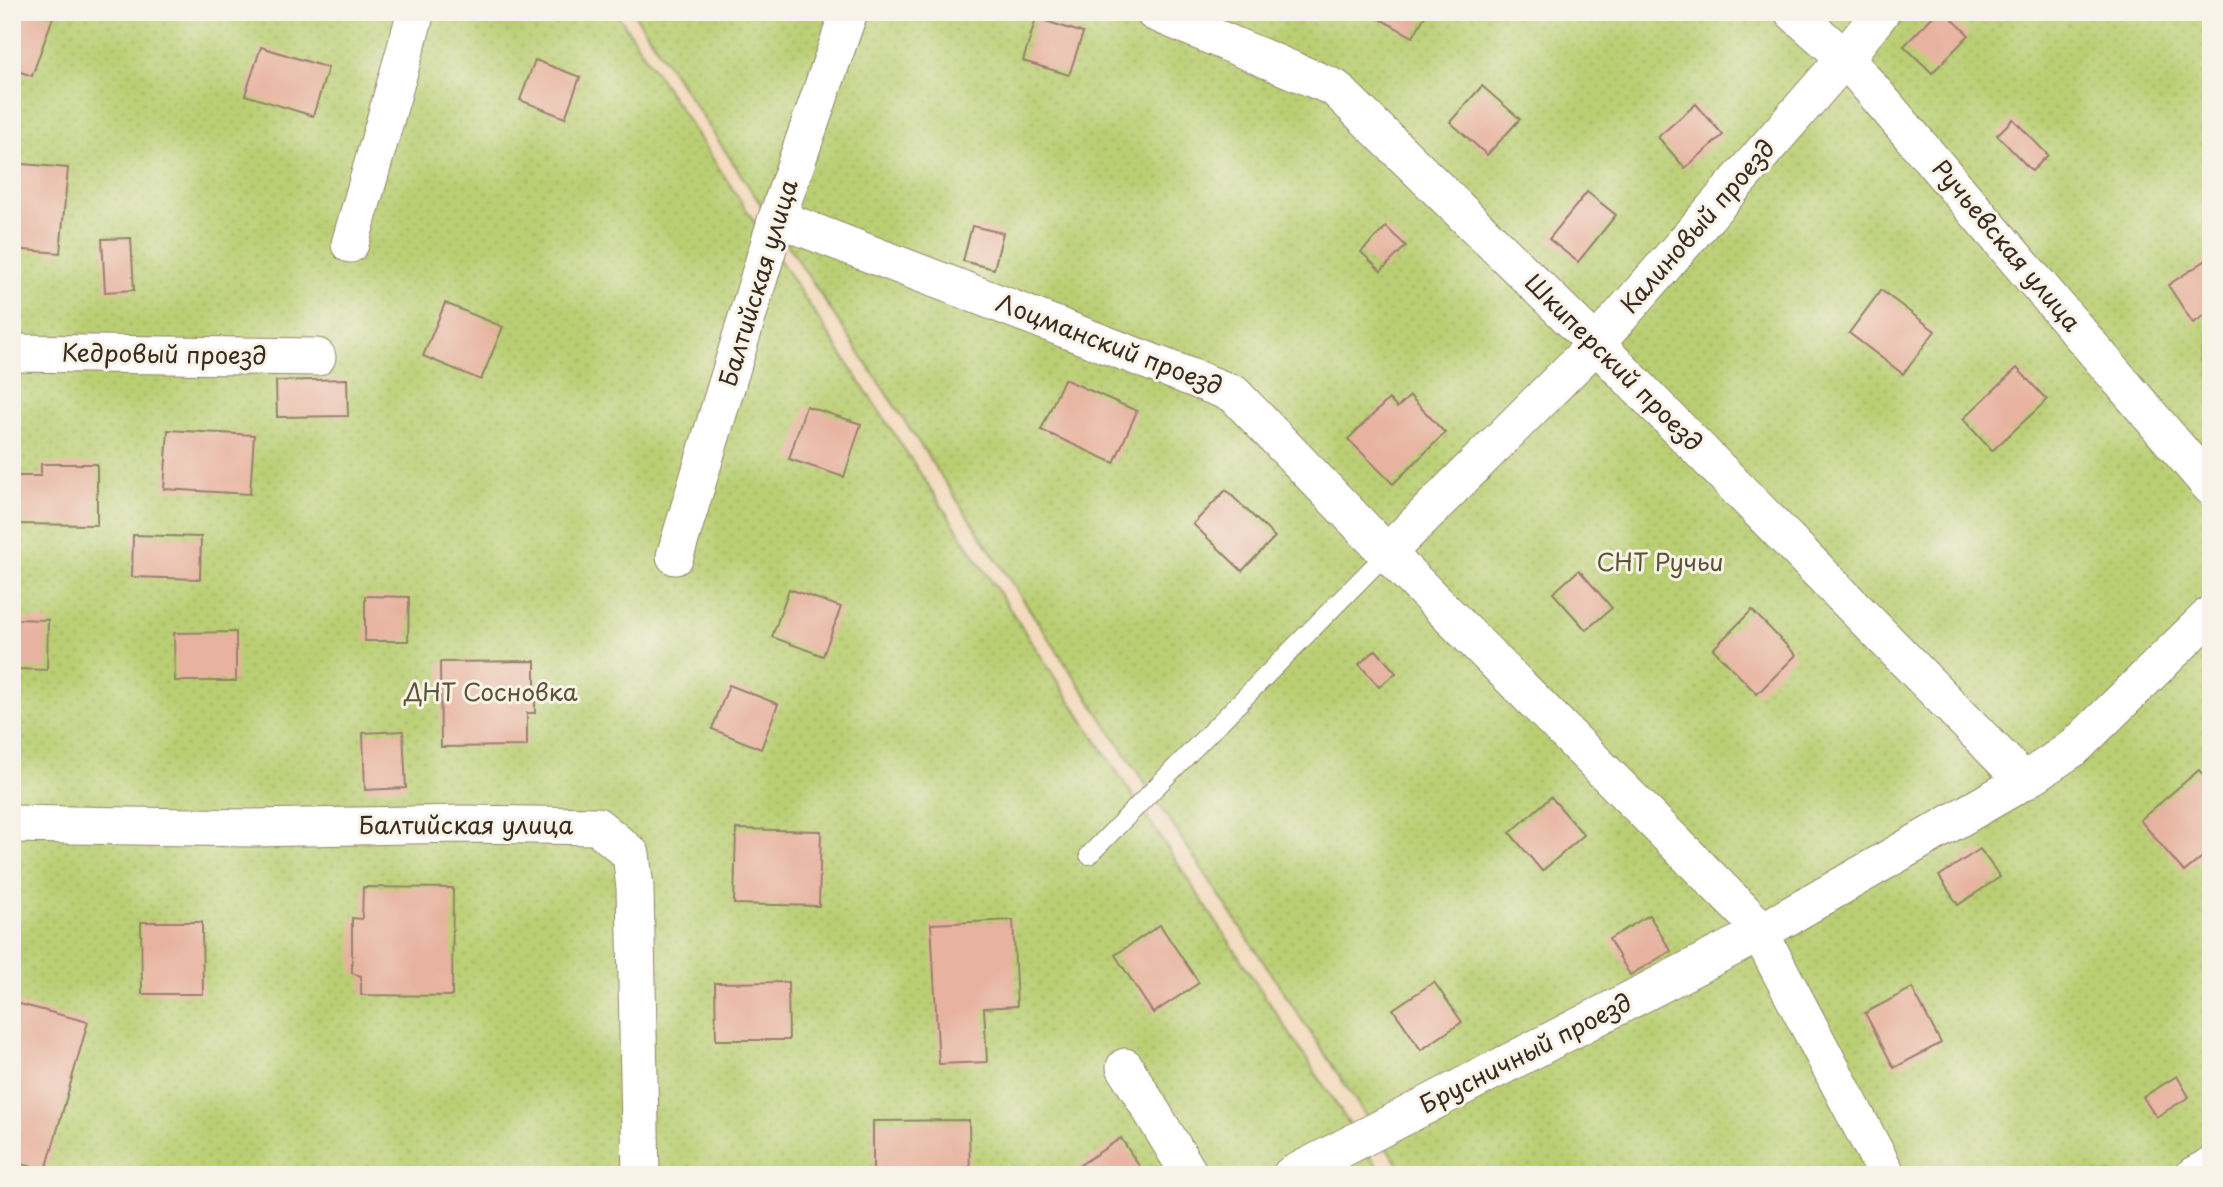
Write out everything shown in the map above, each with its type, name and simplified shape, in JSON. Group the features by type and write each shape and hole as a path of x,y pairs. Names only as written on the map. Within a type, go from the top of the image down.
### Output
{"street":[{"path":"350,244 416,12"},
{"name":"Балтийская улица","path":"675,556 777,218 849,12"},
{"name":"Шкиперский проезд","path":"1154,12 1335,88 1596,344 2024,781"},
{"name":"Ручьевская улица","path":"1793,12 1845,58 2211,487"},
{"name":"Калиновый проезд","path":"1387,553 1596,344 1845,58 1881,12"},
{"name":"Лоцманский проезд","path":"777,218 1234,394 1387,553 1762,932 1887,1175"},
{"name":"Кедровый проезд","path":"12,353 317,357"},
{"name":"Брусничный проезд","path":"1291,1175 1762,932 2024,781 2075,747 2211,614"},
{"name":"Балтийская улица","path":"12,824 252,828 463,824 597,826 631,854 635,888 640,1175"},
{"path":"1125,1067 1190,1175"},
{"path":"2194,1175 2211,1166"}],"lane":[{"path":"1089,855 1387,553"}],"green space":[{"name":"ДНТ Сосновка","path":"12,12 616,12 1383,1175 12,1175"},
{"name":"СНТ Ручьи","path":"633,12 2211,12 2211,1175 1405,1175"}],"building":[{"path":"12,12 39,12 53,17 32,76 12,69"},
{"path":"1367,12 1427,12 1413,37"},
{"path":"1937,12 1945,12 1969,35 1932,73 1904,46"},
{"path":"1036,18 1083,33 1069,75 1023,61"},
{"path":"261,47 328,68 313,116 245,95"},
{"path":"535,60 580,77 565,118 520,100"},
{"path":"1482,86 1520,119 1487,155 1450,122"},
{"path":"1696,104 1723,135 1685,168 1658,137"},
{"path":"2013,119 2048,155 2032,171 1997,135"},
{"path":"12,163 68,168 60,253 12,249"},
{"path":"1587,192 1616,215 1578,262 1549,239"},
{"path":"972,226 1003,233 994,269 963,261"},
{"path":"1386,227 1406,246 1381,271 1361,252"},
{"path":"131,238 134,290 105,292 102,239"},
{"path":"2211,257 2211,311 2193,323 2168,285"},
{"path":"1881,290 1935,331 1903,374 1849,333"},
{"path":"445,303 503,327 481,380 423,356"},
{"path":"2017,368 2047,400 1992,451 1963,419"},
{"path":"347,379 348,416 277,417 276,381"},
{"path":"1064,379 1137,411 1114,463 1041,430"},
{"path":"1410,396 1445,433 1393,484 1348,439 1389,399 1397,408"},
{"path":"806,406 861,424 844,477 789,459"},
{"path":"168,430 254,435 250,494 164,489"},
{"path":"41,464 97,464 97,525 14,524 14,476 41,476"},
{"path":"1226,490 1275,537 1242,571 1193,524"},
{"path":"133,535 201,537 200,579 132,577"},
{"path":"1579,570 1612,608 1586,630 1553,593"},
{"path":"789,589 841,607 823,656 772,637"},
{"path":"365,596 409,597 408,641 365,641"},
{"path":"1752,610 1796,655 1757,694 1713,649"},
{"path":"12,619 48,620 47,670 17,669 17,681 12,681"},
{"path":"236,632 236,681 175,681 174,633"},
{"path":"1376,650 1396,673 1379,687 1359,664"},
{"path":"535,661 535,713 527,713 527,746 441,747 440,662"},
{"path":"729,685 778,704 761,749 712,729"},
{"path":"403,731 406,788 365,790 363,733"},
{"path":"2199,770 2211,785 2211,850 2184,872 2140,820"},
{"path":"1551,797 1584,835 1542,871 1510,833"},
{"path":"736,829 821,831 819,906 734,904"},
{"path":"1980,849 2000,877 1958,905 1939,876"},
{"path":"363,887 453,888 452,996 361,995 361,976 352,973 352,918 362,919"},
{"path":"1649,915 1671,951 1630,975 1609,939"},
{"path":"1013,920 1017,1006 984,1008 987,1062 939,1064 931,924"},
{"path":"141,922 202,922 203,994 142,994"},
{"path":"1160,925 1199,983 1153,1013 1115,955"},
{"path":"788,982 789,1040 716,1040 715,983"},
{"path":"1434,982 1462,1022 1421,1050 1393,1009"},
{"path":"1912,988 1941,1043 1894,1068 1865,1013"},
{"path":"12,1002 88,1022 46,1170 12,1162"},
{"path":"2177,1076 2189,1097 2156,1117 2143,1097"},
{"path":"969,1120 970,1175 873,1175 873,1121"},
{"path":"1121,1138 1145,1175 1065,1175"},
{"path":"385,1168 385,1175 334,1175 333,1170"}]}
